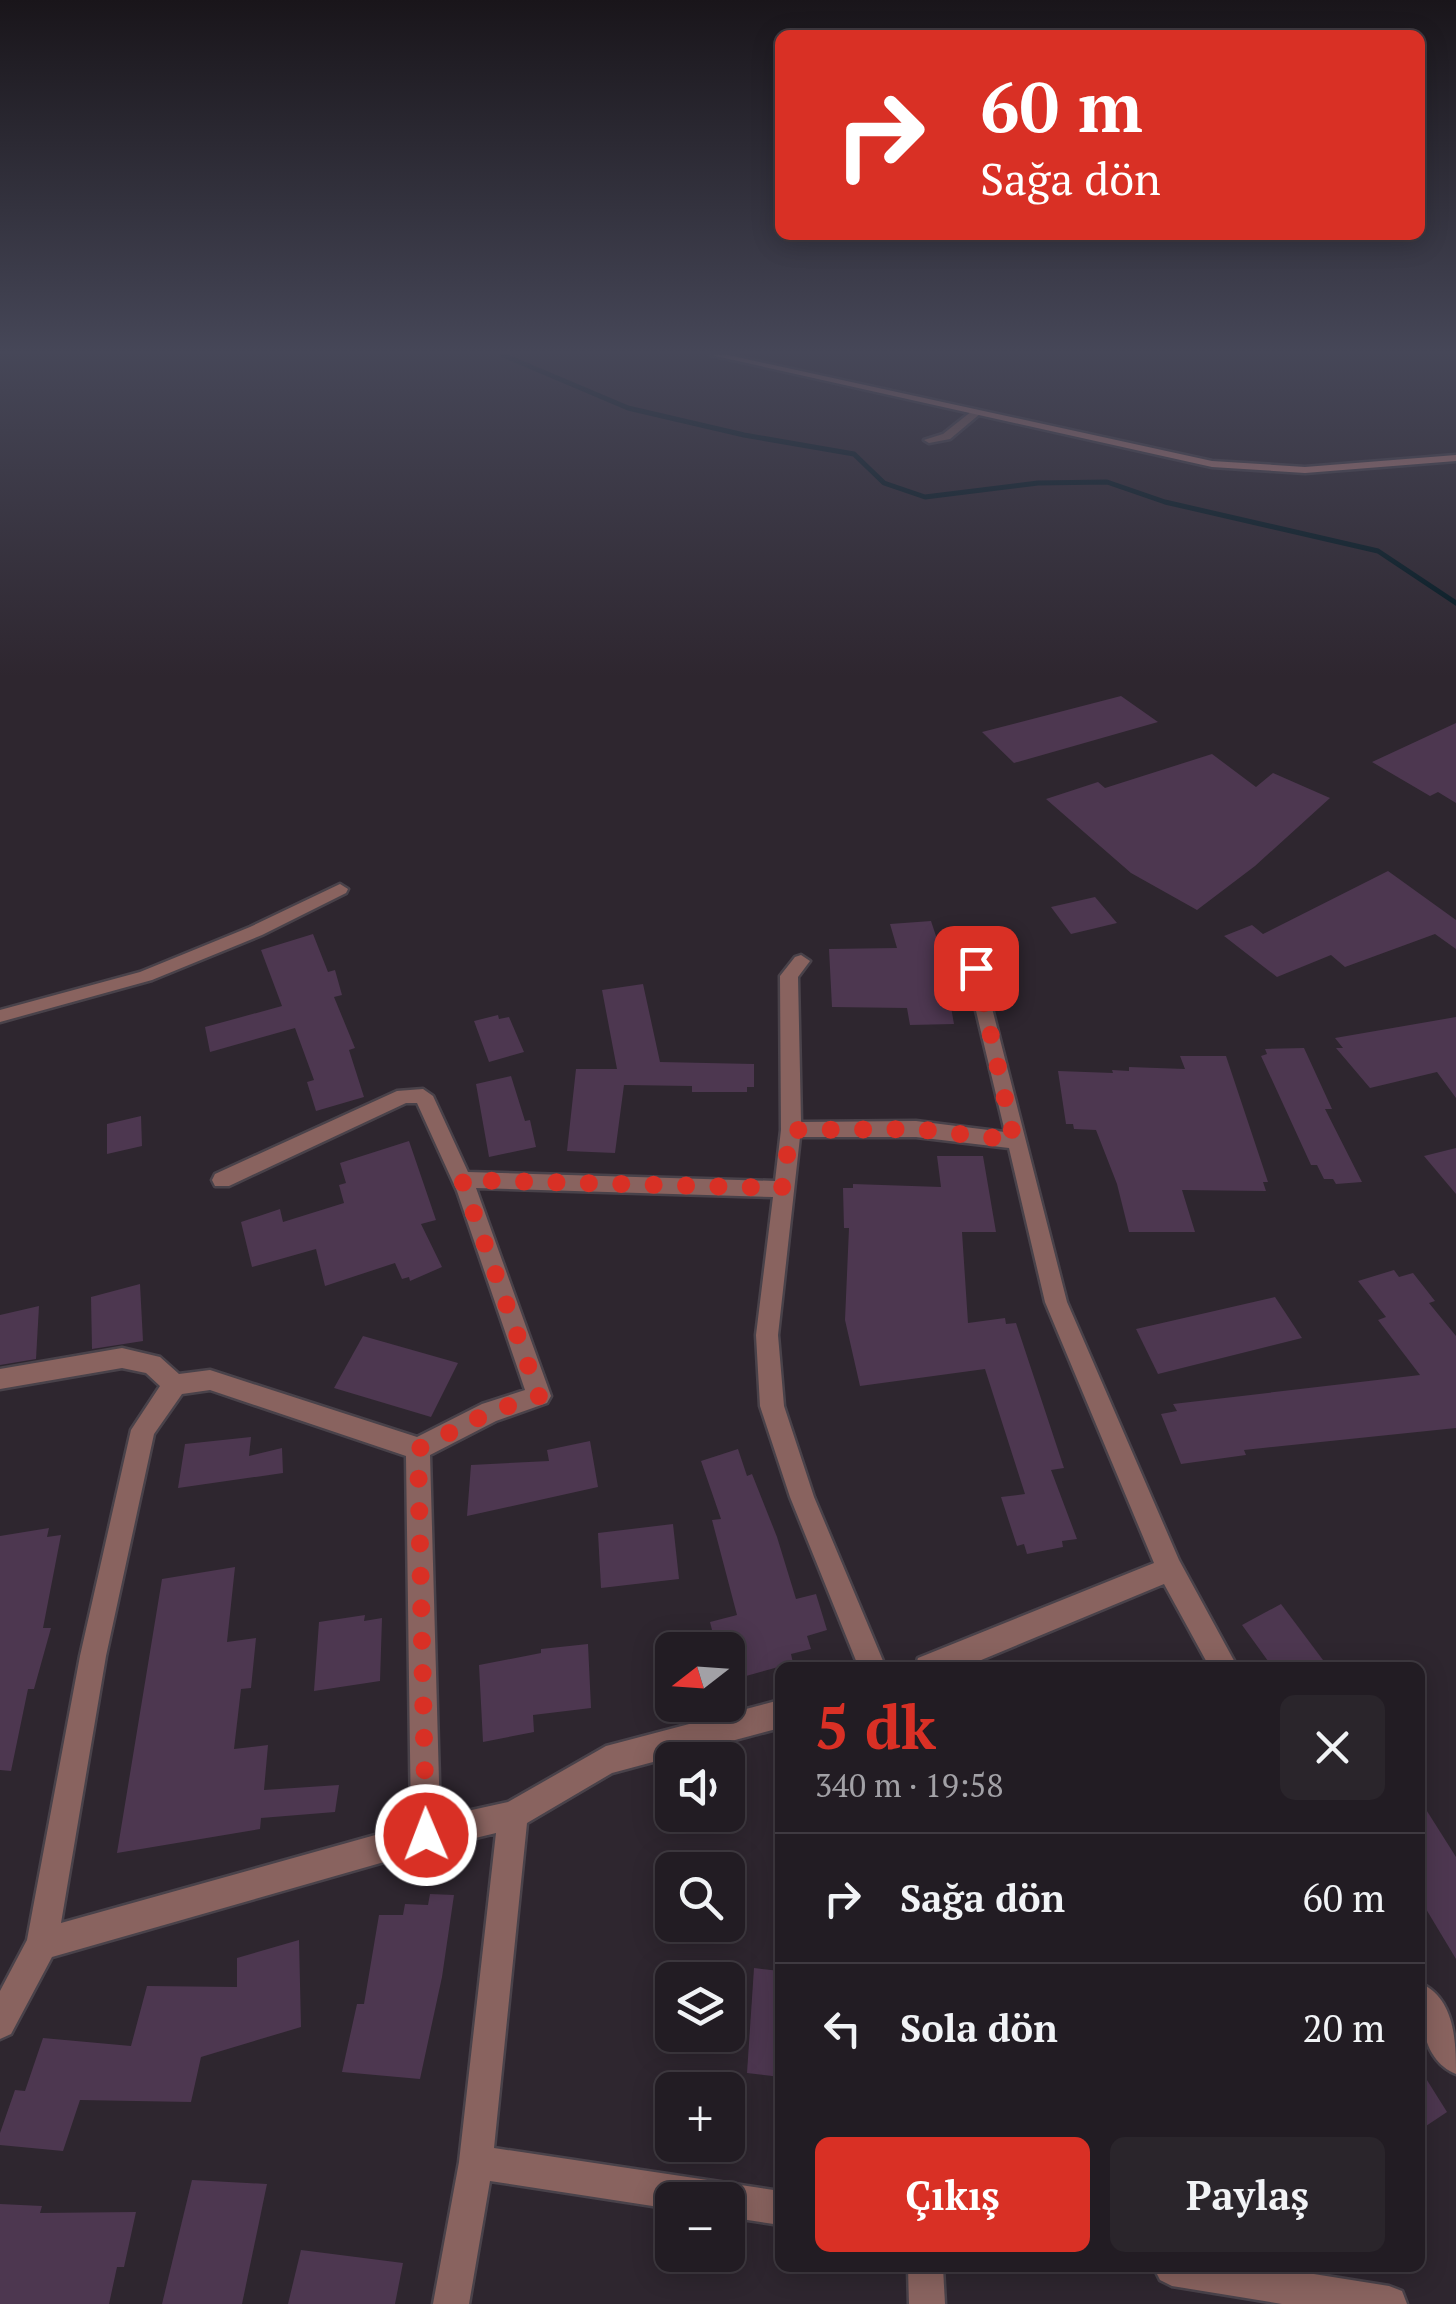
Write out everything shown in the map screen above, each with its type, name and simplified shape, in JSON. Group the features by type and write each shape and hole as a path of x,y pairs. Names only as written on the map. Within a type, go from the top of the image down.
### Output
{"street":[{"path":"1221,463 1258,470 1399,463"},
{"path":"0,1016 146,976 256,932 340,889"},
{"path":"801,961 789,976 791,1130 767,1335 772,1406 802,1497 871,1662"},
{"path":"976,968 1014,1140 1056,1302 1170,1568 1222,1662"},
{"path":"0,2023 42,1944 94,1656 143,1430 174,1385 210,1380 418,1449 490,1412 539,1396 462,1180 424,1096 404,1096 222,1180"},
{"path":"791,1130 916,1129 1014,1140"},
{"path":"462,1180 782,1188"},
{"path":"0,1379 122,1358 152,1364 174,1385"},
{"path":"418,1449 426,1835"},
{"path":"943,1662 1170,1568"},
{"path":"42,1944 426,1835 513,1815 606,1760 775,1715"},
{"path":"451,2304 476,2162 513,1815"},
{"path":"1425,2007 1456,2058"},
{"path":"476,2162 775,2207"},
{"path":"926,2272 927,2304"},
{"path":"1196,2272 1388,2304"}],"building":[{"path":"1121,696 1158,722 1014,763 982,732"},
{"path":"1456,723 1456,803 1438,792 1430,796 1372,762"},
{"path":"1212,754 1256,787 1273,773 1330,798 1255,866 1197,910 1131,873 1046,799 1098,782 1105,788"},
{"path":"1388,871 1456,920 1456,949 1435,934 1345,967 1331,955 1277,977 1224,936 1252,925 1263,934"},
{"path":"1095,897 1117,923 1071,934 1051,907"},
{"path":"931,921 941,951 954,1024 910,1025 907,1008 832,1007 829,949 897,948 890,924"},
{"path":"313,934 328,972 335,970 342,995 334,997 355,1048 349,1050 364,1097 316,1111 307,1082 314,1080 295,1028 210,1052 205,1027 282,1006 261,950"},
{"path":"643,984 660,1062 754,1064 754,1087 747,1087 747,1092 692,1092 692,1086 624,1085 615,1153 567,1151 576,1069 617,1069 602,990"},
{"path":"498,1015 499,1019 509,1017 524,1052 489,1062 474,1021"},
{"path":"1456,1017 1456,1098 1437,1072 1370,1088 1336,1048 1343,1048 1335,1038"},
{"path":"1304,1048 1332,1109 1325,1109 1362,1182 1336,1184 1333,1179 1324,1179 1317,1165 1311,1165 1261,1056 1267,1054 1265,1049"},
{"path":"1180,1056 1226,1056 1268,1182 1263,1182 1266,1191 1182,1190 1195,1232 1129,1232 1117,1184 1096,1130 1074,1129 1073,1124 1066,1124 1058,1071 1185,1069"},
{"path":"511,1076 525,1121 530,1120 536,1147 489,1157 476,1084"},
{"path":"141,1116 142,1146 107,1154 107,1124"},
{"path":"409,1141 436,1220 421,1224 442,1267 410,1281 409,1277 402,1279 395,1263 325,1286 316,1249 252,1267 241,1222 280,1209 283,1222 344,1203 339,1185 346,1183 340,1163"},
{"path":"1456,1148 1456,1194 1424,1156"},
{"path":"937,1156 983,1156 996,1232 962,1232 968,1323 1005,1318 1006,1324 1016,1323 1064,1468 1051,1470 1077,1539 1062,1541 1063,1547 1027,1554 1024,1544 1017,1546 1001,1497 1025,1494 985,1369 860,1386 845,1320 849,1228 844,1228 843,1188 853,1188 853,1184 941,1187"},
{"path":"1394,1270 1399,1277 1413,1273 1435,1301 1429,1303 1456,1336 1456,1428 1244,1450 1246,1455 1181,1464 1161,1414 1177,1411 1173,1404 1420,1375 1378,1320 1386,1317 1358,1281"},
{"path":"140,1284 143,1341 92,1349 91,1297"},
{"path":"1275,1297 1302,1338 1158,1374 1136,1329"},
{"path":"39,1306 36,1359 0,1365 0,1315"},
{"path":"363,1336 458,1363 431,1417 334,1388"},
{"path":"251,1437 249,1456 282,1448 283,1473 178,1488 185,1444"},
{"path":"590,1441 598,1487 467,1516 471,1465 549,1461 547,1450"},
{"path":"738,1449 777,1537 796,1599 816,1594 827,1630 807,1636 811,1649 791,1654 793,1662 775,1662 775,1668 745,1676 745,1632 712,1632 710,1622 737,1615 712,1520 721,1519 701,1461"},
{"path":"673,1524 679,1579 601,1588 598,1533"},
{"path":"49,1528 47,1537 61,1535 43,1628 51,1628 34,1689 28,1689 11,1771 0,1770 0,1536"},
{"path":"235,1567 227,1642 256,1638 251,1688 241,1689 234,1749 268,1745 264,1790 339,1785 335,1812 261,1818 260,1829 117,1853 162,1579"},
{"path":"1281,1604 1324,1662 1269,1662 1242,1625"},
{"path":"365,1615 364,1621 382,1618 380,1681 314,1691 319,1622"},
{"path":"588,1644 591,1708 533,1715 534,1732 483,1742 479,1665 541,1653 541,1649"},
{"path":"1425,1808 1456,1857 1456,1959 1425,1907"},
{"path":"430,1894 454,1895 442,1977 420,2079 342,2072 357,2004 364,2004 379,1915 403,1915 405,1904 428,1905"},
{"path":"299,1940 301,2027 201,2057 191,2102 80,2100 63,2151 0,2145 0,2133 15,2090 25,2091 43,2038 131,2046 147,1986 237,1987 237,1958"},
{"path":"754,1968 775,1970 775,2076 747,2073"},
{"path":"1425,2077 1447,2112 1425,2127"},
{"path":"192,2180 267,2184 242,2304 162,2304"},
{"path":"0,2204 42,2206 40,2213 136,2212 124,2267 117,2267 109,2304 0,2304"},
{"path":"301,2250 403,2263 395,2304 288,2304"}],"waterway":[{"path":"863,463 884,483 925,497 1038,483 1107,482 1165,502 1378,551 1456,603"}],"route":[{"path":"426,1835 418,1449 490,1412 539,1396 462,1180 782,1188 791,1130 916,1129 1014,1140 976,968"}]}
